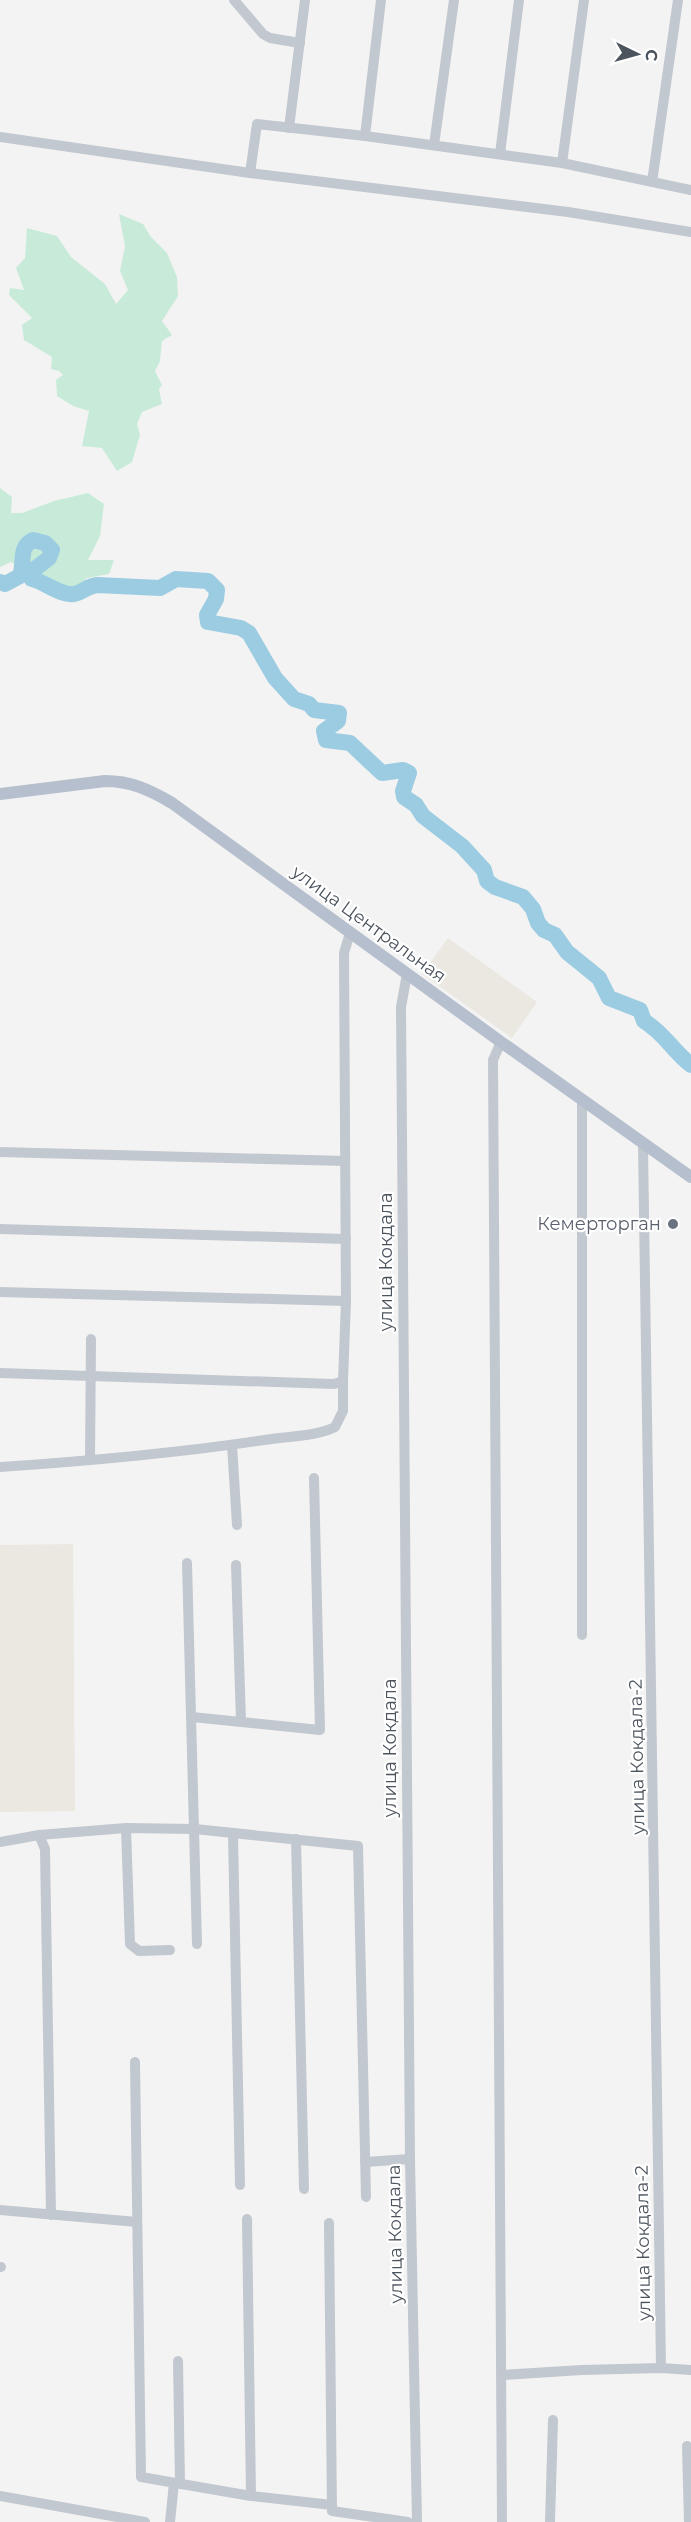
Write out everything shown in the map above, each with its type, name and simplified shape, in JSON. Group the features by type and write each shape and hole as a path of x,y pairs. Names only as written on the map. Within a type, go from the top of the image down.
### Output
{"main road":[{"name":"улица Центральная","path":"0,794 105,781 120,781 146,787 172,803 407,975 691,1177"}],"street":[{"path":"234,0 263,34 270,38 300,43"},
{"path":"290,128 305,0"},
{"path":"365,136 381,0"},
{"path":"434,145 453,0"},
{"path":"500,154 519,0"},
{"path":"562,163 584,0"},
{"path":"652,182 678,0"},
{"path":"250,173 257,124 562,163 691,190"},
{"path":"0,137 250,173 568,212 691,232"},
{"path":"0,1467 232,1445 306,1433 321,1434 335,1427 343,1411 346,1301 344,953 350,933"},
{"name":"улица Кокдала","path":"407,975 401,1007 410,2159 417,2522"},
{"path":"501,1042 493,1060 502,2522"},
{"path":"582,1101 582,1635"},
{"name":"улица Кокдала-2","path":"643,1145 661,2368"},
{"path":"0,1152 345,1161"},
{"path":"0,1229 346,1239"},
{"path":"0,1292 346,1301"},
{"path":"90,1460 91,1340"},
{"path":"0,1373 334,1384 343,1381"},
{"path":"232,1445 237,1525"},
{"path":"192,1717 320,1730 314,1478"},
{"path":"188,1563 197,1944"},
{"path":"236,1565 241,1722"},
{"path":"126,1828 130,1944 139,1950 170,1950"},
{"path":"0,1842 39,1835 126,1828 195,1829 358,1846 366,2197"},
{"path":"233,1834 240,2185"},
{"path":"39,1835 45,1849 51,2215"},
{"path":"296,1839 304,2189"},
{"path":"135,2062 141,2477 251,2496 332,2505"},
{"path":"365,2162 410,2159"},
{"path":"0,2210 137,2222"},
{"path":"247,2219 251,2496"},
{"path":"329,2223 332,2511 408,2522"},
{"path":"170,2522 177,2483 178,2361"},
{"path":"502,2375 574,2370 661,2368 691,2370"},
{"path":"550,2522 553,2420"},
{"path":"687,2446 689,2522"},
{"path":"0,2496 145,2522"}],"shaded area":[{"path":"448,938 537,1002 512,1038 422,974"},
{"path":"73,1544 75,1811 0,1812 0,1545"}],"green space":[{"path":"119,214 143,224 151,237 167,253 177,277 178,296 162,321 172,335 162,341 160,361 155,371 162,385 159,389 162,404 142,412 137,424 140,435 132,462 117,471 102,448 82,446 89,411 73,406 57,396 56,380 63,375 51,369 52,357 24,340 22,325 32,318 9,295 10,288 24,290 16,268 25,258 27,228 57,236 71,257 105,284 116,304 128,290 120,271 125,246"},
{"path":"0,488 12,497 11,513 22,513 54,501 88,493 104,504 100,536 88,560 114,560 109,574 87,578 73,589 50,585 11,562 0,567"}],"waterway":[{"path":"0,582 5,584 20,576 25,547 33,540 45,543 52,550 49,558 31,572 32,579 64,593 77,593 97,585 160,588 176,579 208,581 217,590 216,599 207,615 208,622 241,628 249,633 275,678 294,699 309,704 314,710 339,713 338,721 324,731 326,740 350,743 382,773 403,770 409,773 403,791 404,797 416,805 423,816 462,846 484,870 487,881 495,887 523,897 533,909 538,923 544,930 555,935 567,952 599,978 609,998 640,1010 644,1021 691,1065"}],"place":[{"name":"Кемерторган","path":"673,1224"}]}
